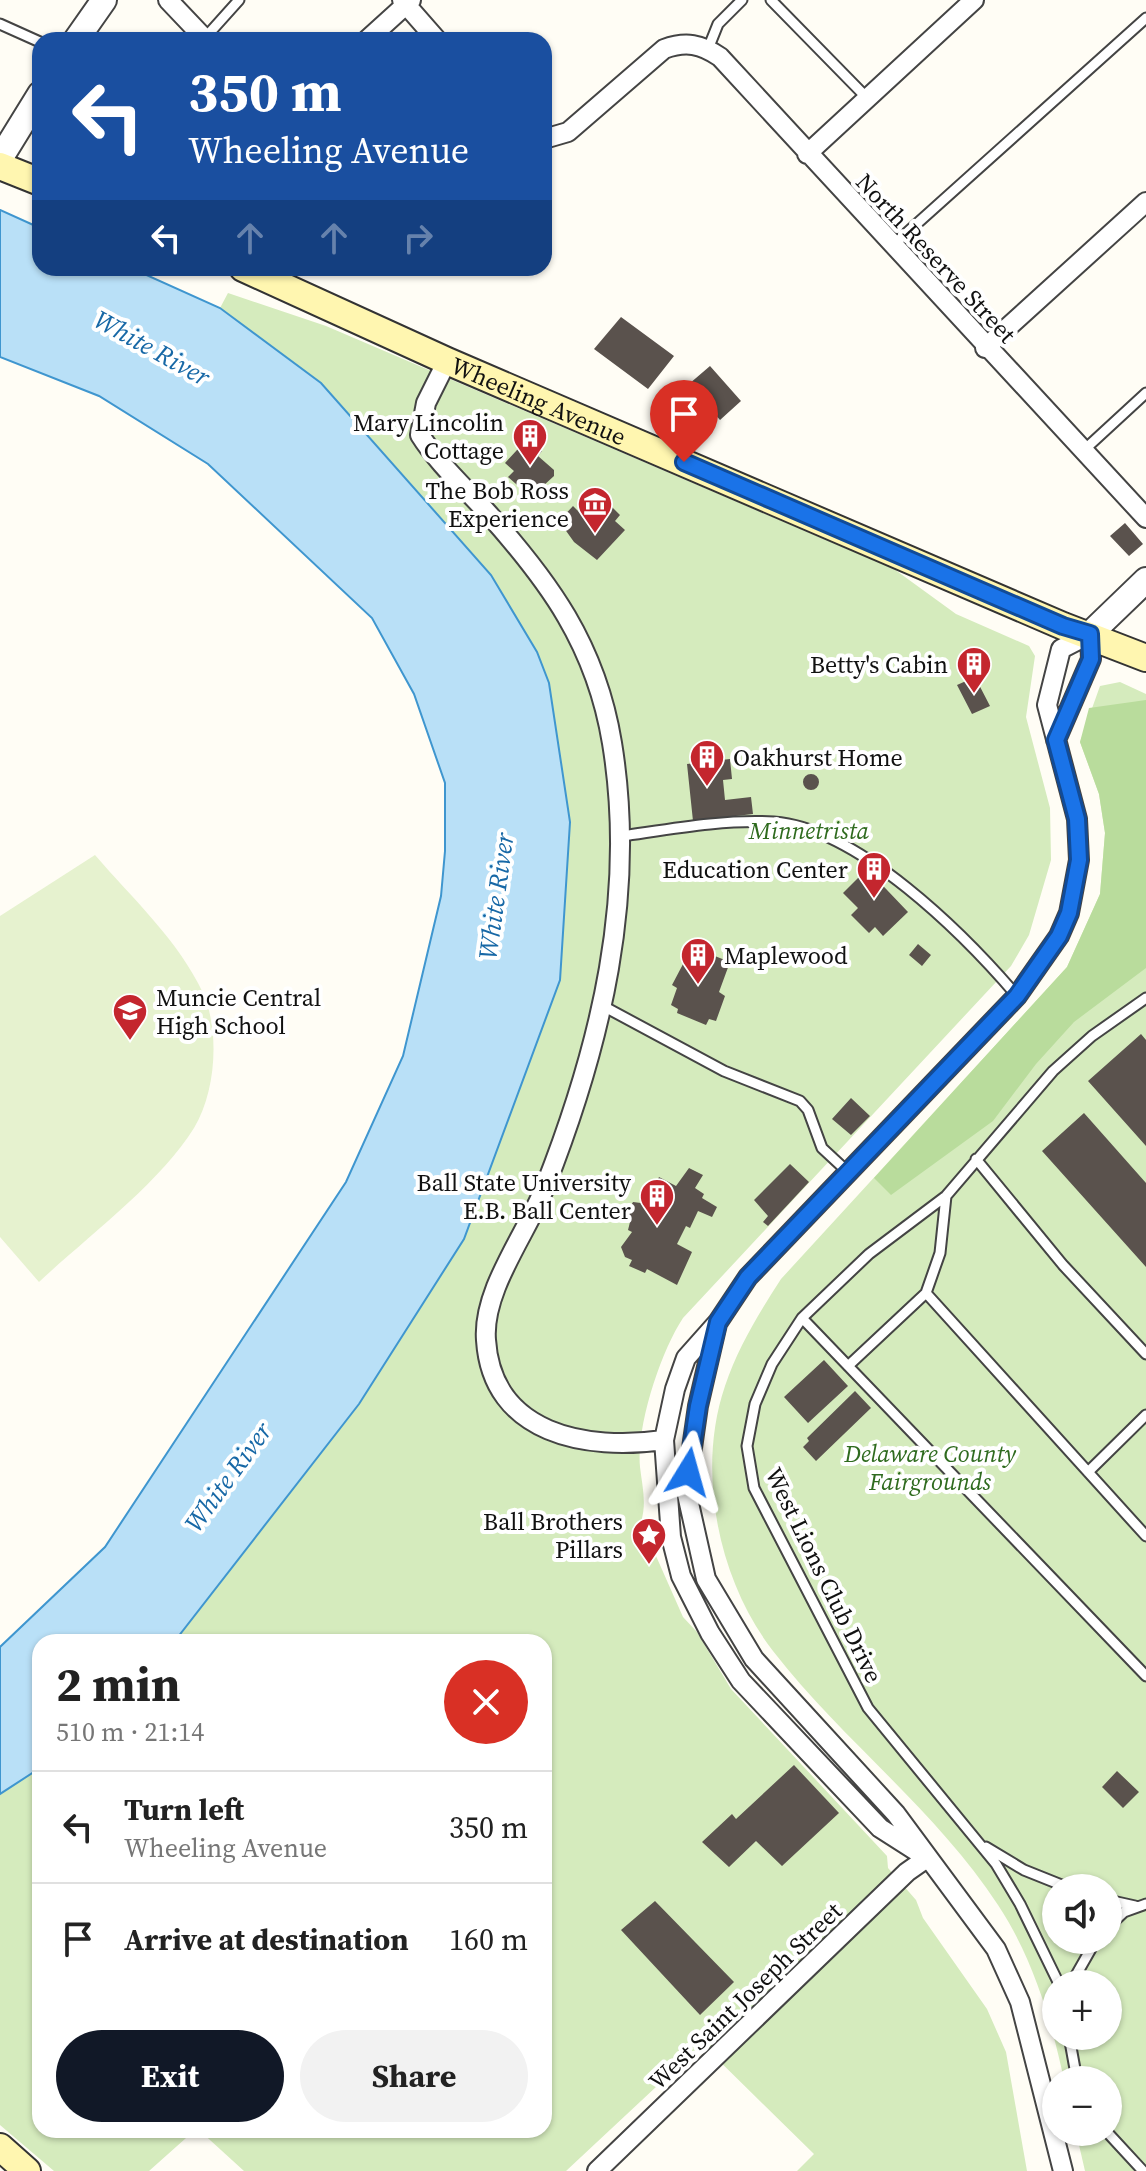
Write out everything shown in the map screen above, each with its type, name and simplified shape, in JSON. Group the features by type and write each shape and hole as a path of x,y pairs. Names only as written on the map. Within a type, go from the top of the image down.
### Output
{"main road":[{"path":"0,166 32,179"},
{"name":"Wheeling Avenue","path":"261,276 447,361 1063,626 1146,658"},
{"path":"0,2147 27,2171"}],"street":[{"path":"82,32 104,0"},
{"path":"168,0 198,32"},
{"path":"807,154 974,0"},
{"path":"375,32 406,1 431,32"},
{"path":"552,137 568,132 656,54 684,43 708,49"},
{"name":"North Reserve Street","path":"708,49 1146,518"},
{"path":"0,159 32,107"},
{"path":"985,348 1146,202"},
{"path":"447,361 426,403 420,435 535,565 570,618 588,657 607,714 622,836 620,895 603,1006 546,1187 489,1304 486,1342 499,1385 516,1409 538,1427 574,1439 608,1444 664,1440"},
{"path":"927,1858 880,1828 779,1722 724,1657 681,1576 671,1537 664,1440 686,1358 718,1322 766,1257 850,1174 1017,996 1059,936 1076,881 1077,819 1047,705 1057,659 1061,649 1090,634 1146,580"},
{"path":"1056,740 1091,659 1090,634"},
{"path":"718,1322 698,1406 686,1490 706,1579 754,1659 896,1814 978,1921 1009,1974 1036,2058 1063,2171"},
{"name":"West Saint Joseph Street","path":"597,2171 907,1872 927,1858"}],"lane":[{"path":"211,32 239,0"},
{"path":"708,49 718,24 742,0"},
{"path":"771,0 868,99"},
{"path":"892,246 1146,18"},
{"path":"0,24 32,38"},
{"path":"1083,451 1146,393"},
{"path":"622,836 724,824 773,822 800,826 860,856 922,898 1017,996"},
{"name":"West Lions Club Drive","path":"1052,1970 1010,1885 980,1843 868,1708 750,1479 747,1446 755,1404 772,1364 802,1318 869,1254 946,1196 1053,1071 1092,1036 1146,998"},
{"path":"603,1006 724,1071 800,1101 808,1110 822,1148 850,1174"},
{"path":"976,1159 1063,1265 1146,1354"},
{"path":"848,1366 926,1293 940,1253 946,1196"},
{"path":"926,1293 1146,1536"},
{"path":"802,1318 1146,1676"},
{"path":"1088,1472 1146,1415"},
{"path":"980,1843 1042,1877"},
{"path":"1122,1918 1141,1905"},
{"path":"1120,2146 1143,2171"}],"green space":[{"name":"Minnetrista","path":"228,293 326,326 894,569 956,614 1029,646 1035,656 1026,717 1050,808 1051,860 1029,935 1011,966 683,1318 666,1349 652,1390 640,1450 644,1501 641,1522 683,1617 697,1632 731,1689 887,1856 888,1868 916,1900 923,1918 987,2009 1006,2052 1027,2171 797,2171 814,2154 702,2044 566,2171 244,2171 208,2138 552,2138 552,1634 180,1634 359,1404 464,1239 560,980 570,822 549,683 537,652 491,575 321,383 220,308"},
{"name":"Delaware County Fairgrounds","path":"1120,682 1146,694 1146,2171 1085,2171 1079,2146 1122,2146 1122,2066 1061,2066 1057,2050 1122,2050 1122,1970 1042,1970 1042,1999 1010,1925 973,1870 918,1806 800,1684 754,1623 738,1592 726,1558 713,1488 716,1419 725,1386 743,1344 781,1279 1067,967 1100,894 1105,833 1099,794 1080,742 1100,686"},
{"path":"1146,700 1146,968 1074,1022 1036,1064 993,1121 891,1195 874,1178 1067,967 1100,894 1105,833 1099,794 1080,742 1089,708"},
{"path":"95,855 168,938 203,993 212,1025 211,1079 201,1113 180,1149 122,1209 39,1282 0,1237 0,916"},
{"path":"32,1773 32,2138 186,2138 149,2171 54,2171 0,2125 0,1794"}],"water":[{"name":"White River","path":"0,210 32,224 32,276 149,276 220,308 321,383 491,575 537,652 549,683 570,822 560,980 464,1239 359,1404 180,1634 32,1634 32,1773 0,1794 0,1647 105,1547 346,1182 403,1056 441,896 445,851 445,783 414,694 372,618 208,464 99,396 0,357"}],"building":[{"path":"621,317 674,356 648,389 594,349"},
{"path":"710,366 741,401 720,420 689,384"},
{"name":"Mary Lincolin Cottage","path":"528,438 542,451 538,456 554,470 554,476 531,497 508,477 514,471 505,463"},
{"name":"The Bob Ross Experience","path":"610,505 620,515 615,521 625,530 597,560 574,542 559,521 573,506 579,512 582,509 593,520"},
{"path":"1125,523 1143,544 1129,556 1110,536"},
{"name":"Betty's Cabin","path":"975,677 990,706 972,714 957,685"},
{"name":"Oakhurst Home","path":"730,759 732,779 723,780 725,800 751,797 753,814 693,821 687,764"},
{"path":"811,774 819,782 811,790 803,782"},
{"name":"Education Center","path":"867,869 908,912 883,936 875,927 869,933 851,915 858,908 843,893"},
{"path":"918,944 931,955 922,966 909,955"},
{"name":"Maplewood","path":"692,947 730,962 719,992 725,996 716,1021 709,1019 706,1025 677,1013 678,1009 671,1005 677,988 672,985"},
{"path":"1141,1034 1146,1040 1146,1146 1088,1081"},
{"path":"851,1098 870,1116 851,1135 832,1119"},
{"path":"1084,1113 1146,1183 1146,1267 1042,1151"},
{"path":"790,1164 809,1182 768,1226 763,1222 768,1216 754,1200"},
{"name":"Ball State University E.B. Ball Center","path":"689,1168 703,1175 695,1188 704,1194 702,1198 717,1207 712,1217 698,1211 690,1228 686,1226 677,1244 692,1252 677,1285 647,1269 645,1273 629,1266 632,1260 625,1257 621,1247 632,1232 628,1230 631,1218 625,1216 633,1202 641,1203 646,1195 650,1197 659,1177 676,1186"},
{"path":"824,1360 848,1386 808,1423 784,1397"},
{"path":"855,1391 871,1408 816,1461 803,1447 809,1441 807,1438"},
{"path":"794,1765 839,1813 782,1866 756,1841 729,1867 702,1842 732,1814 736,1819"},
{"path":"1117,1771 1139,1792 1123,1808 1102,1787"},
{"path":"655,1901 734,1982 700,2015 621,1930"}],"place":[{"name":"Mary Lincolin Cottage","path":"530,467"},
{"name":"The Bob Ross Experience","path":"595,535"},
{"name":"Betty's Cabin","path":"974,695"},
{"name":"Oakhurst Home","path":"707,788"},
{"name":"Education Center","path":"874,900"},
{"name":"Maplewood","path":"698,986"},
{"name":"Muncie Central High School","path":"130,1042"},
{"name":"Ball State University E.B. Ball Center","path":"657,1227"},
{"name":"Ball Brothers Pillars","path":"649,1566"}],"route":[{"path":"684,462 1063,626 1090,634 1091,659 1056,740 1077,819 1079,860 1069,913 1059,936 1017,996 828,1197 748,1277 718,1322 698,1406 688,1472"}]}
